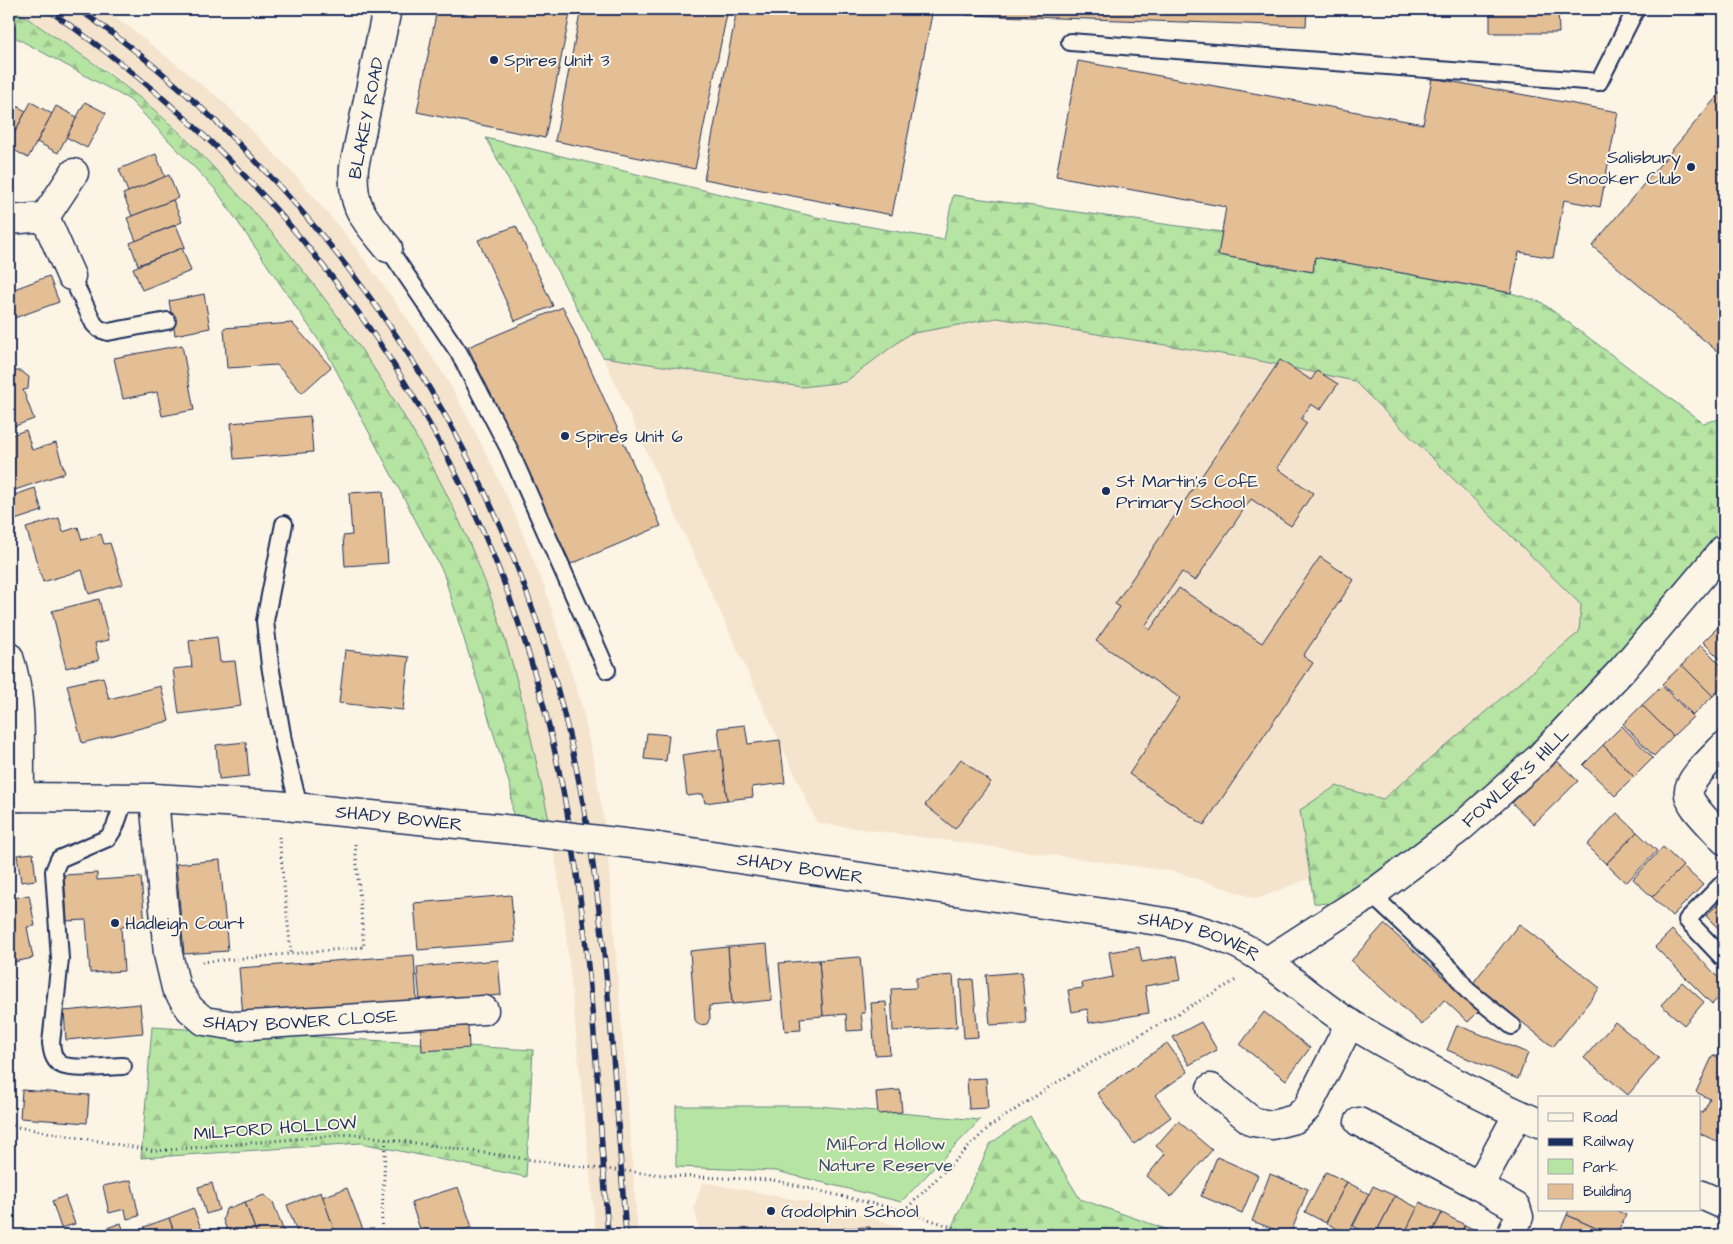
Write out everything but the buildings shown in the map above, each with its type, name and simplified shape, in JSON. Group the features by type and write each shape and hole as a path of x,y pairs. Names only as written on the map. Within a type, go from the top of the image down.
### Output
{"street":[{"name":"BLAKEY ROAD","path":"387,9 354,167 352,187 356,205 388,248"},
{"path":"44,217 74,173"},
{"path":"9,220 44,217"},
{"path":"44,217 71,276"},
{"name":"FOWLER'S HILL","path":"1266,962 1370,894 1460,828 1539,758 1623,669 1724,549"},
{"path":"9,657 14,672 19,718 14,798"},
{"path":"1724,746 1693,778 1687,790 1691,805 1724,840"},
{"name":"SHADY BOWER","path":"14,798 154,798 288,806 514,830 658,848 1164,922 1204,930 1237,944 1266,962 1350,1023 1529,1118"},
{"name":"SHADY BOWER CLOSE","path":"154,798 170,964 176,988 190,1009 204,1021 237,1026 484,1010"},
{"path":"1211,1088 1253,1122 1272,1125 1295,1119 1307,1108 1350,1023"},
{"path":"1479,1186 1529,1118"},
{"path":"1359,1122 1516,1207 1519,1217 1511,1235"},
{"path":"1700,1194 1724,1205"}],"lane":[{"path":"1070,42 1599,82 1636,9"},
{"path":"388,248 459,353 504,438 607,670"},
{"path":"71,276 94,324 99,329 108,332 167,321"},
{"path":"284,524 265,621 270,665 284,746 288,806"},
{"path":"123,1066 69,1066 60,1064 53,1056 51,1043 60,959 54,871 59,859 108,838 115,827 124,798"},
{"path":"1724,882 1687,920 1724,959"},
{"path":"1370,894 1454,971 1467,990 1512,1026"}],"path":[{"path":"288,806 291,954"},
{"path":"170,964 364,947 353,813"},
{"path":"976,1235 904,1211 989,1126 1054,1084 1266,962"},
{"name":"MILFORD HOLLOW","path":"9,1123 18,1127 155,1150 353,1134 386,1137 575,1166 674,1176 773,1180 904,1211"},
{"path":"381,1235 380,1222 386,1137"}],"shaded area":[{"path":"11,9 103,9 133,30 225,103 296,176 347,236 403,312 451,386 484,449 515,514 544,586 582,706 595,767 606,833 638,1235 596,1235 564,915 549,820 531,738 497,615 464,533 430,461 388,391 297,262 213,167 165,118 111,73"},
{"name":"St Martin's CofE Primary School","path":"816,217 1381,321 1650,595 1435,830 1257,899 1176,872 817,823 603,357 802,387"},
{"name":"Godolphin School","path":"702,1182 810,1202 860,1214 925,1235 701,1235 694,1208"}],"green space":[{"path":"9,9 30,20 108,74 161,115 194,147 242,198 287,251 331,307 371,364 409,424 442,486 472,550 497,615 513,665 549,820 513,820 511,789 443,572 326,351 216,190 130,100 9,34"},
{"path":"486,138 816,217 944,240 953,195 1222,232 1218,255 1312,272 1315,257 1511,293 1541,302 1703,423 1724,418 1724,538 1532,753 1396,863 1331,904 1314,903 1300,810 1336,786 1383,799 1579,632 1581,605 1354,381 1246,358 997,318 909,334 845,382 802,387 603,357"},
{"path":"152,1027 533,1050 526,1177 361,1143 141,1158"},
{"name":"Milford Hollow Nature Reserve","path":"676,1106 818,1106 980,1120 901,1202 776,1171 676,1167"},
{"path":"1030,1116 1080,1199 1163,1228 1177,1235 948,1235 990,1144"}],"railway":[{"path":"47,9 142,81 229,160 307,246 377,340 438,439 489,545 529,655 559,771 570,828 586,944 608,1235"},
{"path":"78,9 142,56 182,90 239,144 301,210 357,280 408,354 454,431 493,511 527,594 555,679 576,767 587,825 603,942 626,1235"}],"place":[{"name":"Spires Unit 3","path":"494,60"},
{"name":"Salisbury Snooker Club","path":"1691,167"},
{"name":"Spires Unit 6","path":"565,436"},
{"name":"St Martin's CofE Primary School","path":"1106,491"},
{"name":"Hadleigh Court","path":"115,923"},
{"name":"Godolphin School","path":"771,1211"}]}
